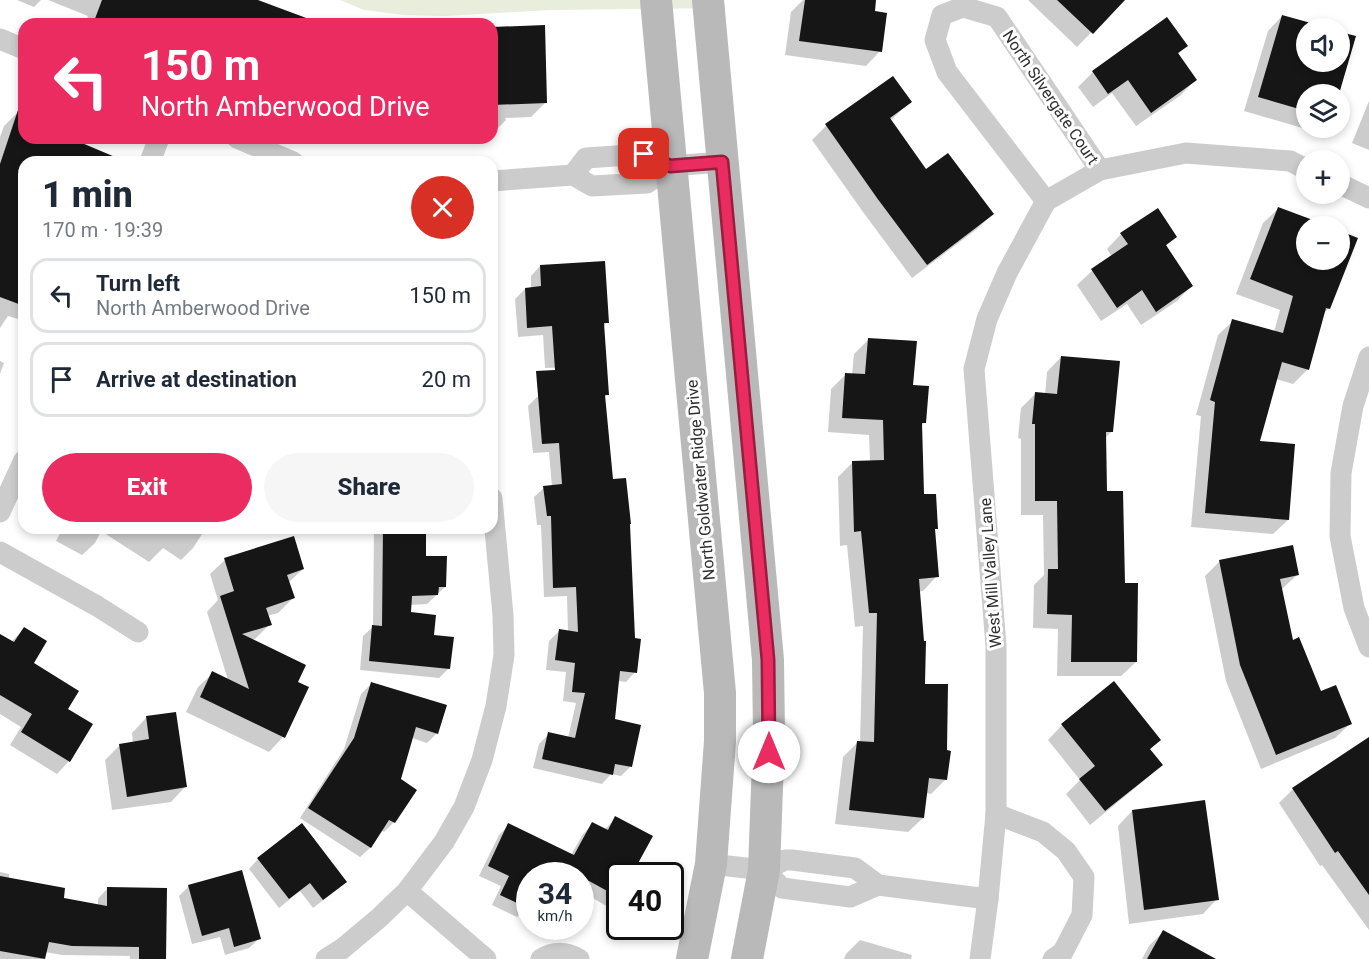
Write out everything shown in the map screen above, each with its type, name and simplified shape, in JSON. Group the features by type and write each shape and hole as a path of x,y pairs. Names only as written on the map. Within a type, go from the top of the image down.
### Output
{"street":[{"name":"North Goldwater Ridge Drive","path":"656,0 720,693 720,741 711,864 692,959"},
{"path":"708,0 768,660 769,734 764,870 747,959"},
{"name":"North Silvergate Court","path":"1046,201 947,72 935,39 942,15 963,7 997,17 1100,170"},
{"path":"0,39 18,46"},
{"path":"251,144 279,156"},
{"path":"1046,201 1100,170 1186,153 1290,161 1296,164"},
{"path":"573,175 586,158 644,154 670,166 722,162"},
{"path":"498,181 573,175 592,186 647,183 670,166"},
{"path":"1350,189 1369,198"},
{"name":"West Mill Valley Lane","path":"980,959 996,814 996,646 974,369 987,319 1007,273 1046,201"},
{"path":"1369,357 1353,406 1341,473 1340,536 1354,608 1369,647"},
{"path":"0,512 18,473"},
{"path":"326,959 342,949 379,918 407,891 444,842 464,807 482,760 496,706 504,655 503,615 495,534"},
{"path":"0,552 97,606 138,632"},
{"path":"996,814 1043,832 1066,851 1084,877 1082,915 1063,952 1053,959"},
{"path":"711,864 764,870 785,860 855,868 878,885 988,899"},
{"path":"764,870 782,888 827,894 850,897 878,885"},
{"path":"407,891 486,959"},
{"path":"541,959 555,953 567,953 579,959"}],"green space":[{"path":"340,0 723,0 725,8 550,10 445,16 403,15 364,10"}],"building":[{"path":"102,0 258,0 306,18 95,18"},
{"path":"805,0 876,0 875,11 887,13 882,52 799,41"},
{"path":"1057,0 1125,0 1093,34"},
{"path":"1282,15 1296,19 1296,72 1345,72 1342,84 1296,84 1296,108 1258,97"},
{"path":"1167,17 1188,46 1178,53 1197,80 1151,113 1128,80 1108,94 1092,71"},
{"path":"545,25 547,103 498,105 498,27"},
{"path":"1350,34 1356,36 1350,56"},
{"path":"893,76 912,102 890,118 926,169 948,153 994,214 927,265 825,124"},
{"path":"18,110 18,144 84,144 113,156 18,156 18,304 0,297 0,164"},
{"path":"1278,207 1302,216 1296,216 1296,270 1345,270 1330,309 1326,308 1309,370 1282,362 1260,441 1295,444 1289,520 1205,513 1215,402 1210,400 1232,319 1283,333 1293,296 1250,279"},
{"path":"1158,208 1177,237 1166,245 1193,286 1156,312 1142,290 1117,308 1091,269 1128,244 1120,233"},
{"path":"1350,235 1358,238 1350,258"},
{"path":"605,261 609,323 604,323 609,395 605,395 613,479 626,478 631,524 635,638 641,639 637,673 620,671 615,719 641,725 632,767 615,764 613,775 542,759 548,732 575,738 585,693 572,692 575,663 555,660 559,629 578,632 576,587 553,588 551,516 547,516 543,486 562,484 559,443 542,444 536,371 555,370 552,326 527,328 525,288 541,286 540,265"},
{"path":"868,338 917,341 913,385 929,386 926,423 922,423 924,494 936,494 938,529 935,529 939,577 919,579 924,641 926,641 925,684 948,684 947,750 951,751 947,780 929,778 924,818 849,810 857,741 874,742 877,613 869,613 861,531 854,532 852,461 884,460 883,420 842,418 845,373 865,374"},
{"path":"1061,356 1120,361 1113,432 1106,432 1107,491 1123,491 1125,583 1138,583 1137,662 1071,662 1072,615 1047,614 1048,569 1058,569 1057,501 1035,501 1035,424 1032,424 1035,392 1057,394"},
{"path":"383,534 426,534 426,556 447,556 446,587 439,587 438,595 412,596 411,612 436,615 434,635 454,637 450,669 369,661 372,625 382,626"},
{"path":"294,536 304,569 287,575 295,598 266,608 272,625 242,634 306,665 298,682 309,687 285,738 200,697 212,671 249,689 220,596 234,591 224,558"},
{"path":"1293,545 1299,575 1280,579 1293,640 1299,637 1321,691 1336,685 1352,724 1276,755 1240,665 1219,560"},
{"path":"24,627 47,641 34,663 79,691 68,709 93,724 70,762 21,732 32,714 0,695 0,634 14,642"},
{"path":"1114,681 1161,740 1150,749 1163,765 1105,811 1079,779 1095,766 1061,724"},
{"path":"371,682 447,705 438,734 416,727 401,779 417,790 395,823 389,820 371,848 308,808 354,738"},
{"path":"176,712 187,787 127,797 119,744 149,739 146,716"},
{"path":"1369,737 1369,895 1338,851 1335,853 1292,788"},
{"path":"1205,800 1219,900 1144,910 1132,810"},
{"path":"615,816 653,836 639,862 606,862 606,890 594,884 594,862 516,862 516,902 500,895 509,876 488,866 508,823 574,855 592,822 608,830"},
{"path":"302,823 347,882 323,900 310,883 289,899 257,858"},
{"path":"242,870 261,939 234,947 229,928 202,936 188,885"},
{"path":"0,876 65,888 64,898 107,906 107,887 167,888 166,959 139,959 139,947 72,946 49,942 45,959 0,951"},
{"path":"1163,930 1216,959 1147,959"}],"route":[{"path":"644,154 670,166 722,162 768,660 769,752"}]}
